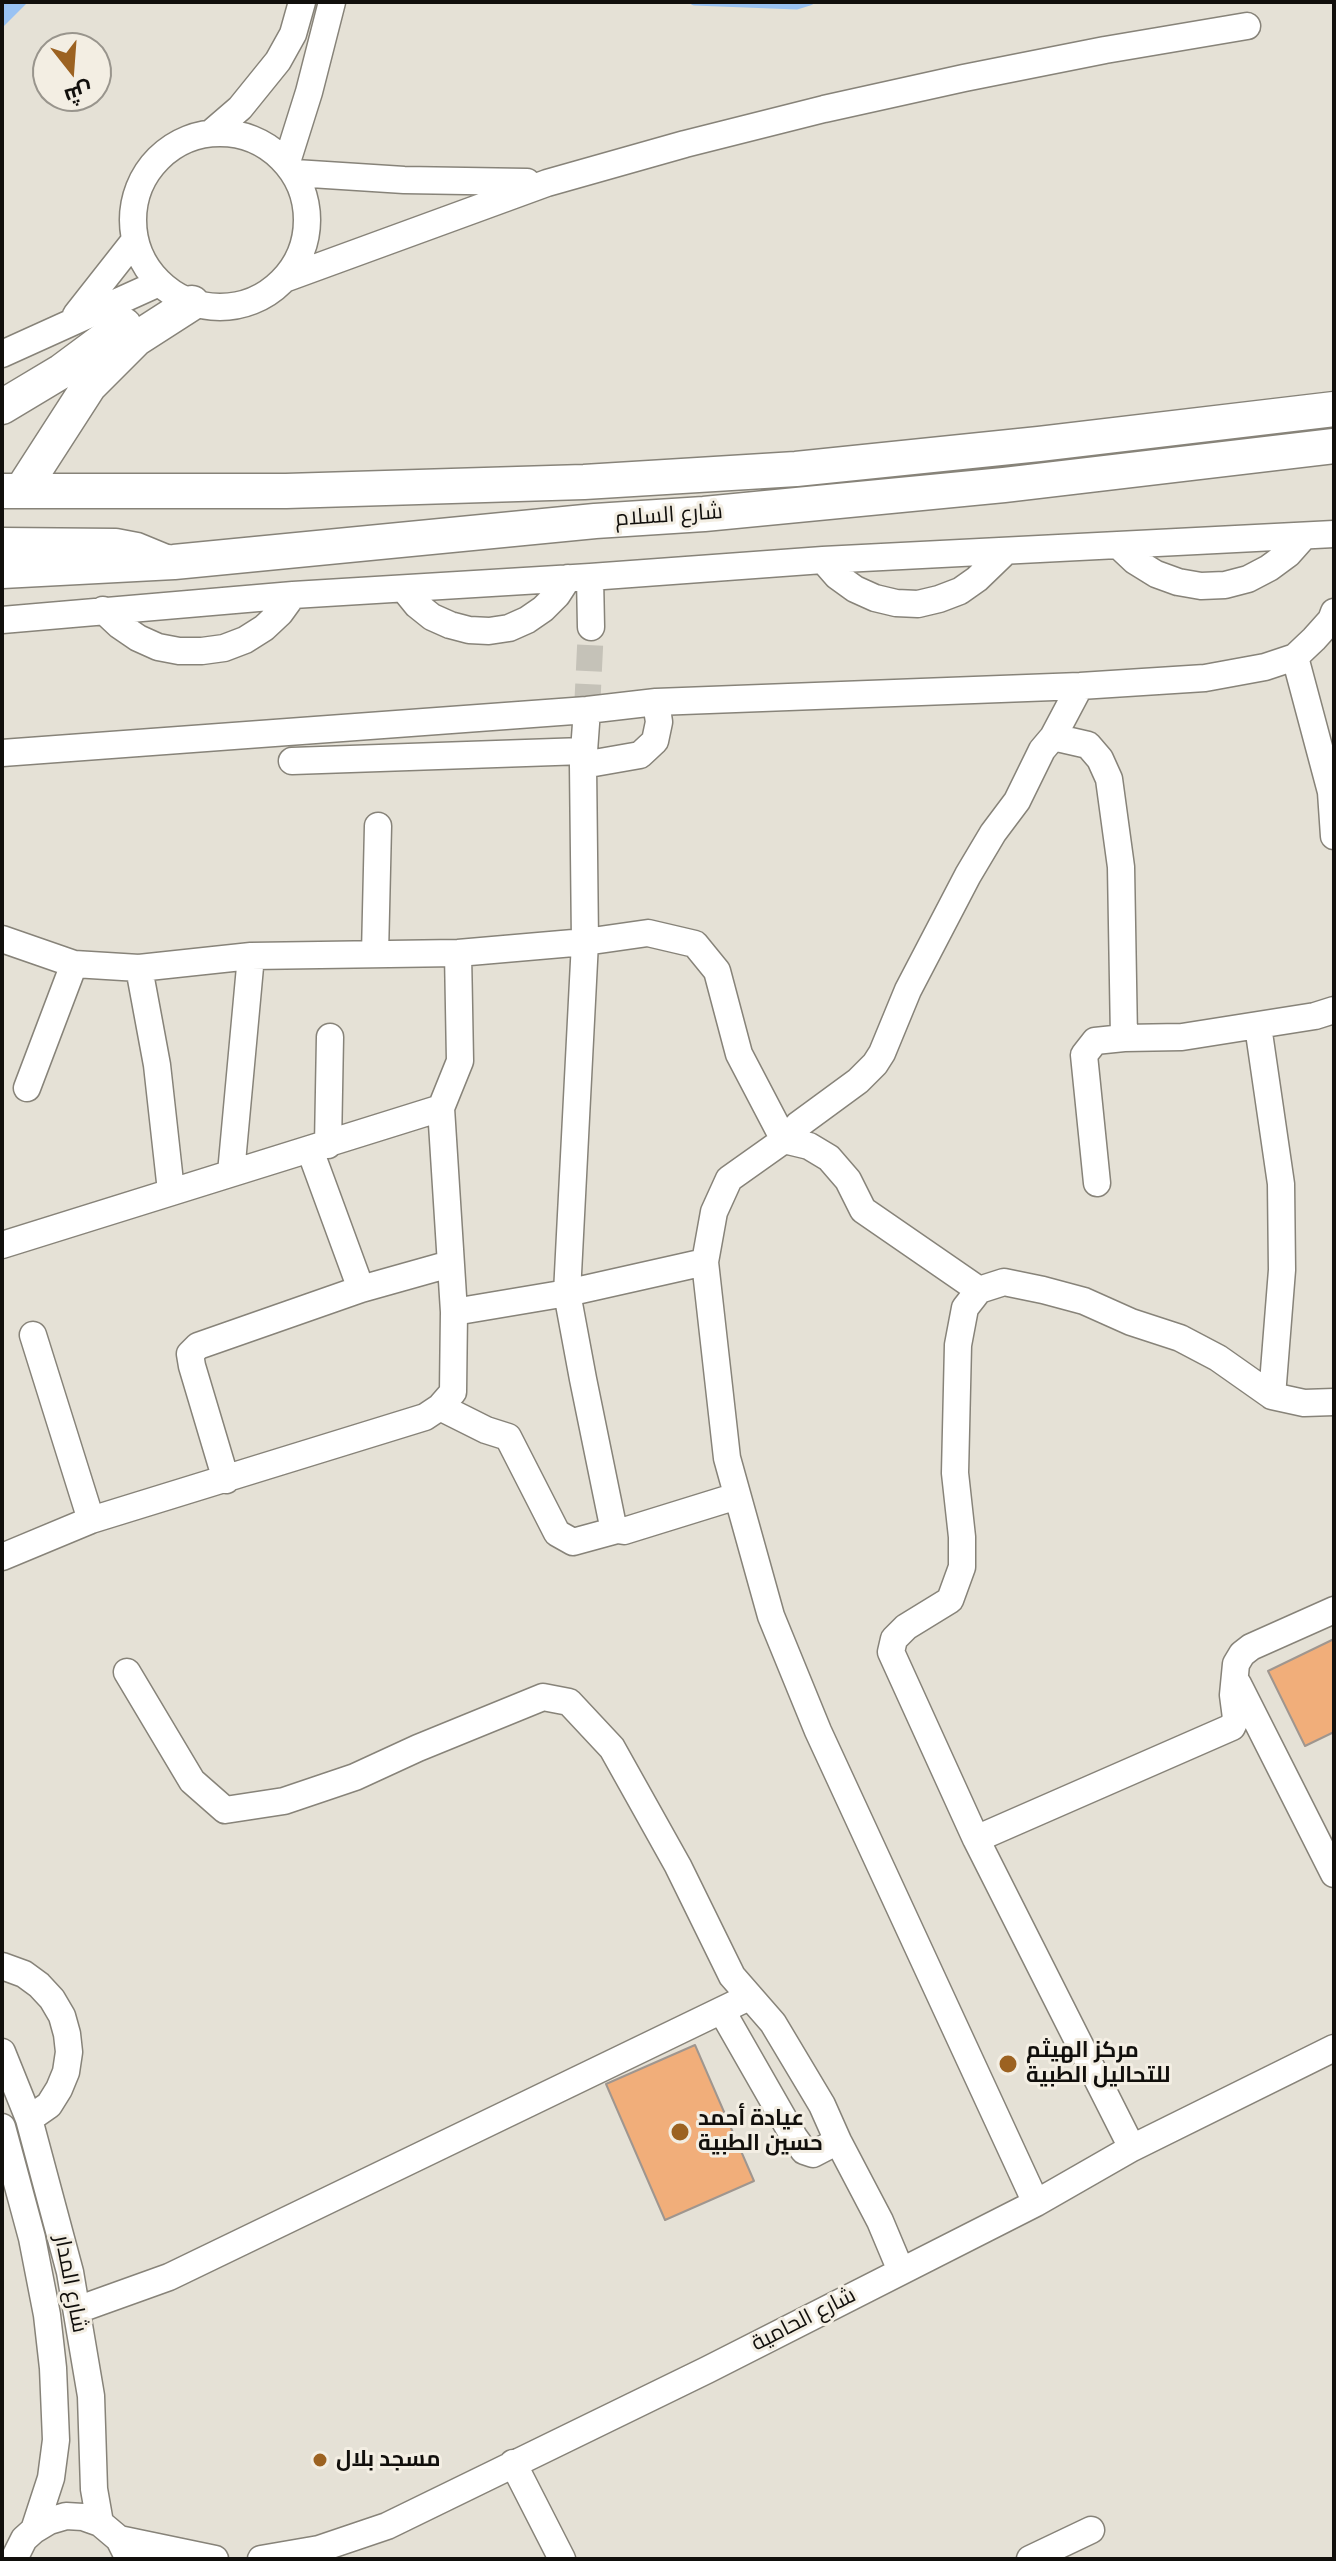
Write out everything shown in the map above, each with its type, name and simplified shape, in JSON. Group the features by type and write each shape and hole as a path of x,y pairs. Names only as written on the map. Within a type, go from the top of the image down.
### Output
{"main road":[{"path":"2,407 62,371 173,292"},
{"path":"12,491 53,440 96,378 136,339 173,292"},
{"name":"شارع السلام","path":"12,491 286,491 584,482 796,469 1334,409"},
{"name":"شارع السلام","path":"2,571 174,562 595,521 805,505 1334,446"}],"street":[{"path":"211,133 240,108 278,61 293,34 302,2"},
{"path":"291,168 332,2"},
{"path":"287,278 547,183 685,144 824,109 1089,53 1247,26"},
{"path":"228,132 260,142 291,168 306,199 308,226 302,254 287,278 271,291 233,307 212,307 173,292 148,270 135,240 135,199 144,176 154,163 179,143 211,133 228,132"},
{"path":"291,168 451,182 547,183"},
{"path":"72,321 135,240"},
{"path":"2,354 72,321 173,292"},
{"path":"5,622 103,610 293,595 823,560 1334,534"},
{"path":"1118,545 1135,561 1156,574 1201,586 1225,585 1248,579 1269,568 1288,554 1304,536"},
{"path":"2,541 116,542 155,552 174,562"},
{"path":"823,560 837,576 855,589 885,601 918,604 960,591 1006,551"},
{"path":"404,589 417,605 441,621 469,630 489,631 509,628 527,620 579,578"},
{"path":"579,578 591,627"},
{"path":"103,610 138,638 158,647 202,651 234,644 264,628 293,595"},
{"path":"2,753 587,710 656,702 1080,686 1205,678 1265,667 1295,657 1331,620 1334,612"},
{"path":"1295,657 1331,792 1334,836"},
{"path":"1036,2203 818,1731 771,1616 727,1458 705,1262 714,1212 729,1179 784,1140 798,1125 858,1081 875,1064 908,990 968,875 1017,801 1042,750 1053,737 1080,686"},
{"path":"292,761 640,755 655,741 659,722 656,702"},
{"path":"587,710 584,758 585,942 567,1293 612,1521 617,1530"},
{"path":"1053,737 1088,745 1100,759 1109,779 1121,867 1124,1038"},
{"path":"375,954 378,826"},
{"path":"2,939 74,964 139,968 251,956 458,953 648,933 695,944 717,971 739,1054 784,1140 809,1146 829,1158 848,1180 863,1210 979,1290"},
{"path":"2,1557 91,1520 425,1417 440,1407 453,1392 454,1312 441,1108 460,1061 458,953"},
{"path":"231,1173 251,956"},
{"path":"27,1088 74,964"},
{"path":"139,968 157,1065 171,1191"},
{"path":"1097,1183 1084,1055 1095,1041 1182,1037 1315,1016 1334,1010"},
{"path":"1258,1026 1281,1184 1282,1270 1272,1396"},
{"path":"330,1037 319,1147 361,1289"},
{"path":"2,1245 441,1108"},
{"path":"454,1312 567,1293 705,1262"},
{"path":"226,1480 190,1354 198,1346 361,1289 450,1264"},
{"path":"1132,2148 976,1839 891,1652 894,1639 906,1627 950,1600 962,1567 955,1473 958,1345 965,1308 979,1290 1004,1282 1084,1301 1131,1322 1180,1338 1218,1358 1272,1396 1304,1403 1334,1402"},
{"path":"33,1335 91,1520"},
{"path":"440,1407 486,1430 508,1437 557,1533 573,1542 617,1530 624,1531 737,1496"},
{"path":"976,1839 1232,1727 1236,1718 1234,1677 1242,1654 1251,1647 1334,1610"},
{"path":"127,1672 192,1781 225,1810 284,1801 355,1777 543,1697 569,1702 612,1748 678,1866 732,1976 773,2023 822,2105 880,2221 901,2271"},
{"path":"1234,1677 1334,1874"},
{"path":"2,1966 24,1974 39,1985 62,2016 67,2034 69,2052 59,2089 49,2105 29,2119"},
{"path":"77,2310 169,2277 749,1997"},
{"path":"722,2011 804,2151 813,2154 838,2141"},
{"name":"شارع الحامية","path":"261,2559 319,2549 387,2526 707,2370 1036,2203 1132,2148 1334,2048"},
{"name":"شارع المدار","path":"2,2052 29,2119 60,2230 91,2396 94,2489 116,2540"},
{"name":"شارع المدار","path":"2,2127 9,2184 32,2238 44,2299 55,2399 56,2440 51,2478 19,2544"},
{"path":"513,2463 562,2559"},
{"path":"19,2544 49,2521 66,2516 83,2517 116,2540 215,2559"},
{"path":"1030,2559 1091,2530"}],"water":[{"path":"2,2 28,2 2,28"}],"building":[{"path":"1334,1639 1334,1732 1305,1746 1268,1671"},
{"name":"عيادة أحمد حسين الطبية","path":"695,2045 754,2181 665,2220 606,2084"}],"waterway":[{"path":"694,2 797,6 810,2"}],"tunnel":[{"path":"587,710 591,627"}],"place":[{"name":"مركز الهيثم للتحاليل الطبية","path":"1008,2064"},
{"name":"عيادة أحمد حسين الطبية","path":"680,2132"},
{"name":"مسجد بلال","path":"320,2460"}]}
